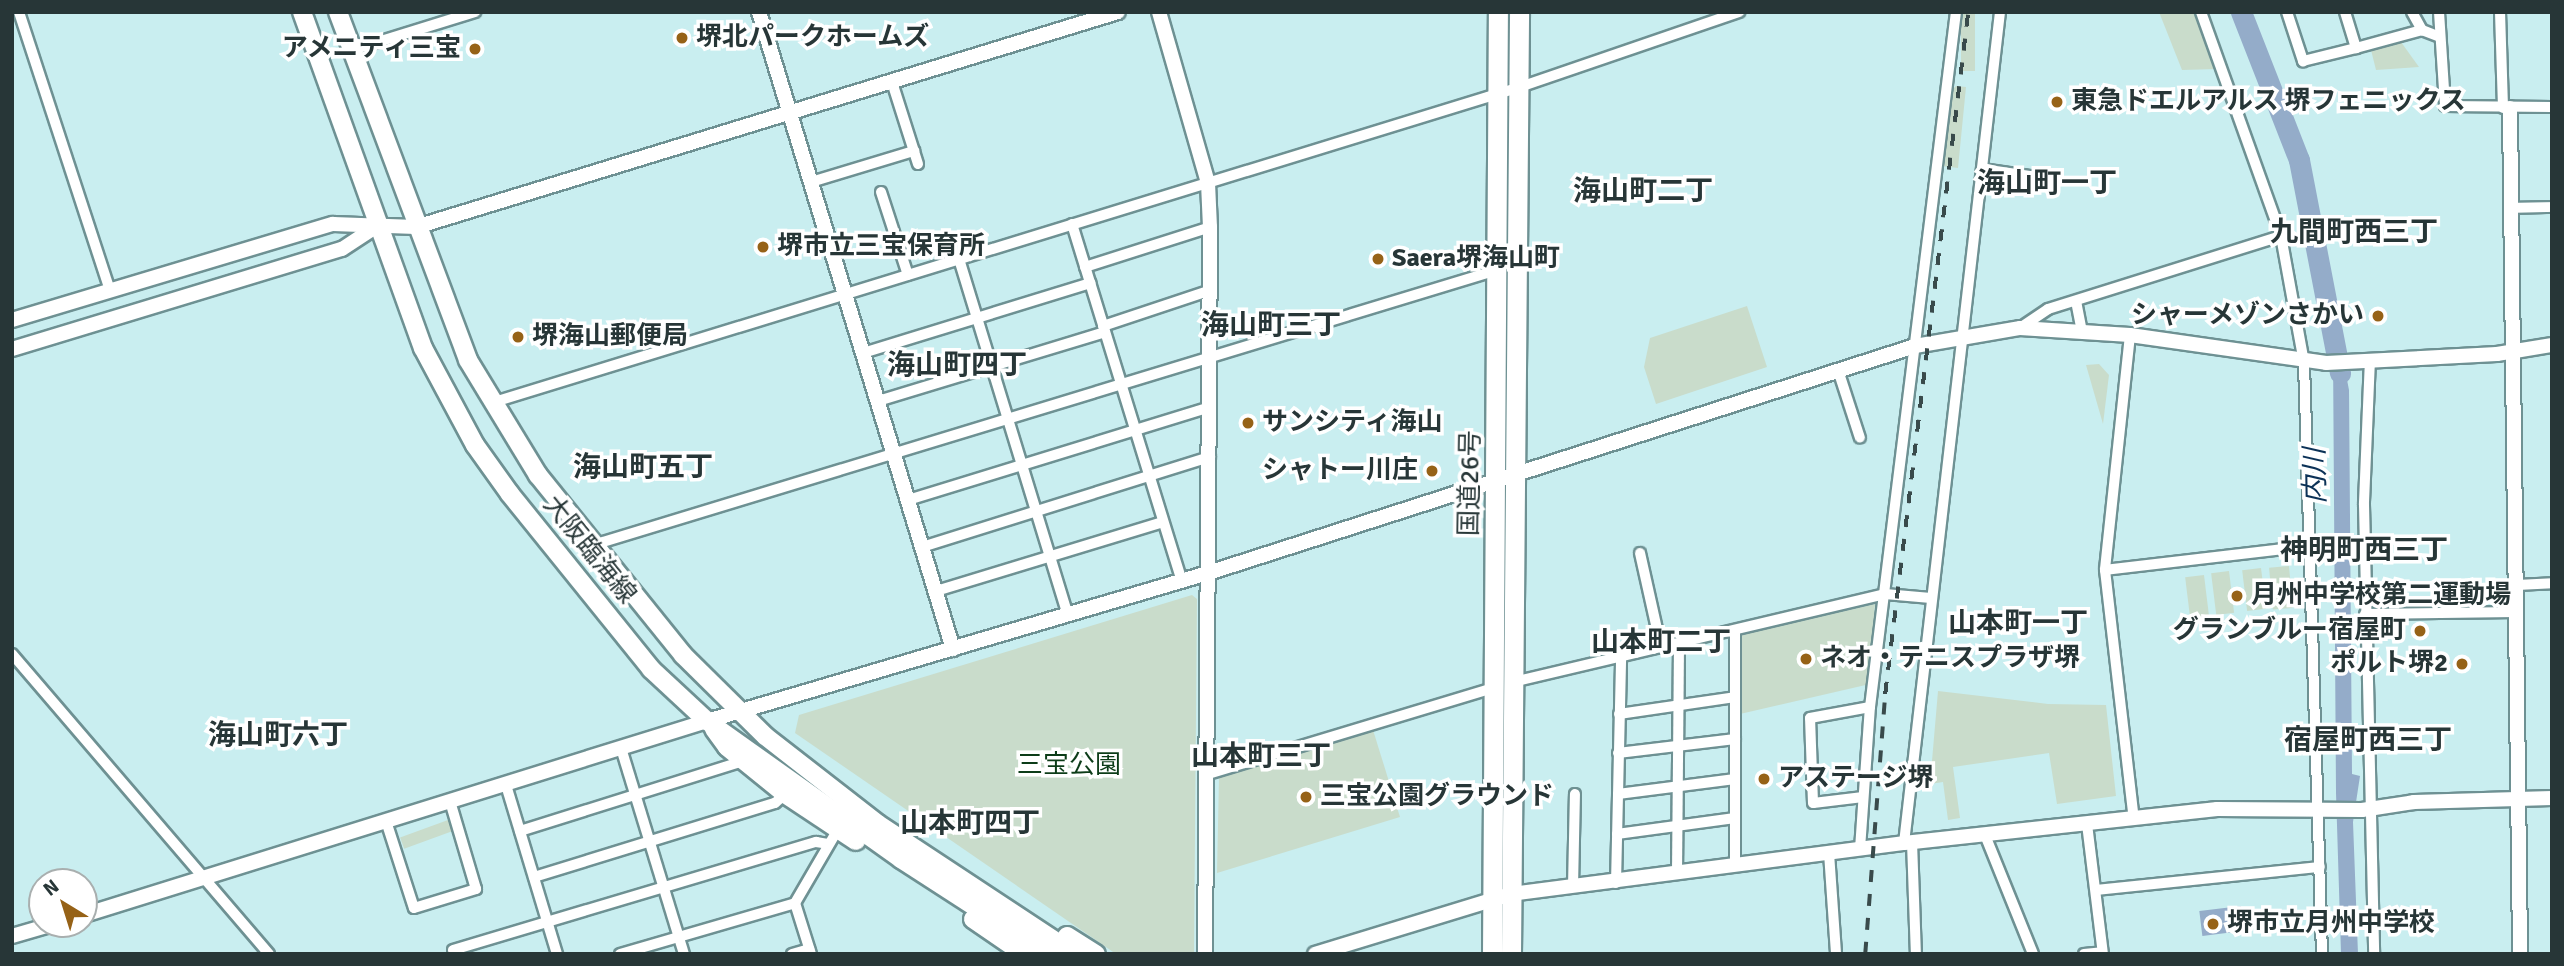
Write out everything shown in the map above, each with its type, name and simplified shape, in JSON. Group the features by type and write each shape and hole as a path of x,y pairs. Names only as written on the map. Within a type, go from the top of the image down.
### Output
{"highway":[{"name":"国道26号","path":"1492,954 1502,896 1513,682 1497,270 1498,12"},
{"name":"国道26号","path":"1511,954 1502,896 1493,688 1507,478 1519,12"}],"main road":[{"name":"大阪臨海線","path":"302,12 424,348 475,445 651,669 707,721 901,859 1037,946 1075,954"},
{"name":"大阪臨海線","path":"338,12 416,227 468,360 491,403 538,475 682,654 740,711 783,750 1037,946"},
{"path":"707,721 743,761 833,836 1037,946"},
{"path":"783,750 1096,954"}],"street":[{"path":"19,12 110,290"},
{"path":"352,50 475,12"},
{"path":"759,12 953,649"},
{"path":"12,320 333,224 416,227 1118,12"},
{"path":"1159,12 1208,183 1212,357 1205,954"},
{"path":"491,403 1517,88 1739,12"},
{"path":"1860,849 1870,707 1956,12"},
{"path":"1916,954 1908,843 1931,598 2000,12"},
{"path":"2201,12 2281,236 2304,363 2309,546 2322,811 2322,954"},
{"path":"2287,12 2303,61 2423,30"},
{"path":"2345,12 2356,48"},
{"path":"2412,12 2423,30 2440,37"},
{"path":"2439,12 2445,106 2552,107"},
{"path":"2500,12 2516,350 2520,954"},
{"path":"892,82 918,164"},
{"path":"811,182 914,151"},
{"path":"1982,169 2043,178"},
{"path":"881,192 908,275"},
{"path":"2511,208 2552,207"},
{"path":"1072,224 1182,581"},
{"path":"12,349 342,249 379,225"},
{"path":"1085,267 1210,227"},
{"path":"2020,328 2048,309 2281,236"},
{"path":"958,259 1068,615"},
{"path":"593,545 1497,270"},
{"path":"863,353 1090,283"},
{"path":"878,401 992,368 1211,290"},
{"path":"2077,301 2082,333"},
{"path":"98,911 707,721 1208,573 1915,346 2020,328 2130,335 2304,363 2516,350 2552,345"},
{"path":"2130,335 2105,570 2134,819"},
{"path":"2365,360 2367,780 2374,954"},
{"path":"1838,370 1860,438"},
{"path":"908,500 1211,407"},
{"path":"922,547 1210,457"},
{"path":"936,591 1163,522"},
{"path":"2105,570 2309,546"},
{"path":"1640,553 1661,647"},
{"path":"2517,585 2552,583"},
{"path":"1513,682 1885,594 1931,598"},
{"path":"2365,614 2516,612"},
{"path":"1735,631 1735,866"},
{"path":"1677,874 1679,643"},
{"path":"12,654 269,954"},
{"path":"1616,883 1621,657"},
{"path":"1208,774 1493,688"},
{"path":"1619,714 1735,696"},
{"path":"1863,797 1813,803 1810,718 1870,707"},
{"path":"1618,753 1735,738"},
{"path":"621,748 684,954"},
{"path":"520,831 743,761"},
{"path":"1618,794 1735,779"},
{"path":"506,785 557,954"},
{"path":"534,877 775,803 785,794"},
{"path":"1573,887 1575,794"},
{"path":"1315,954 1502,896 1860,849 2217,810 2322,811 2552,798"},
{"path":"386,821 414,908 476,888 450,801"},
{"path":"1617,834 1735,818"},
{"path":"2084,954 2102,953 2087,824"},
{"path":"1985,835 2034,954"},
{"path":"452,947 548,923 833,836"},
{"path":"620,954 795,903 833,836"},
{"path":"1829,853 1836,954"},
{"path":"2096,890 2320,867"},
{"path":"792,954 810,951 795,903"}],"green space":[{"path":"1961,12 1975,12 1975,71 1961,71"},
{"path":"2159,12 2197,12 2217,69 2182,70"},
{"path":"2401,42 2419,67 2376,70 2371,50"},
{"path":"1956,86 1966,87 1958,168 1942,166 1952,90"},
{"path":"1747,306 1767,367 1656,404 1644,367 1650,338"},
{"path":"2099,364 2109,375 2103,424 2086,365"},
{"path":"2289,566 2293,608 2273,610 2269,568"},
{"path":"2261,568 2266,609 2247,611 2242,570"},
{"path":"2229,571 2234,613 2216,615 2211,573"},
{"path":"2204,575 2209,616 2190,618 2185,577"},
{"name":"三宝公園","path":"1192,595 1197,599 1194,954 1116,954 795,733 799,715"},
{"name":"ネオ・テニスプラザ堺","path":"1875,604 1870,684 1740,714 1740,635"},
{"path":"1938,691 2048,704 2106,705 2116,796 2057,804 2049,753 1953,767 1960,818 1948,820 1943,782 1930,784"},
{"name":"三宝公園グラウンド","path":"1373,730 1400,817 1217,873 1219,777"},
{"path":"448,820 452,831 404,849 400,837"}],"water":[{"path":"2340,344 2349,390 2352,774 2360,776 2353,822 2358,954 2341,954 2336,793 2333,352"},
{"path":"2241,906 2244,931 2202,936 2199,911"}],"waterway":[{"name":"内川","path":"2241,12 2299,160 2340,373"}],"railway":[{"path":"1865,954 1885,694 1968,12"}],"place":[{"name":"堺北パークホームズ","path":"682,38"},
{"name":"アメニティ三宝","path":"475,49"},
{"name":"東急ドエルアルス 堺フェニックス","path":"2057,102"},
{"name":"堺市立三宝保育所","path":"763,247"},
{"name":"Saera堺海山町","path":"1378,259"},
{"name":"シャーメゾンさかい","path":"2378,316"},
{"name":"堺海山郵便局","path":"518,337"},
{"name":"サンシティ海山","path":"1248,423"},
{"name":"シャトー川庄","path":"1432,471"},
{"name":"月州中学校第二運動場","path":"2237,596"},
{"name":"グランブルー宿屋町","path":"2420,631"},
{"name":"ネオ・テニスプラザ堺","path":"1806,659"},
{"name":"ポルト堺2","path":"2462,664"},
{"name":"アステージ堺","path":"1764,779"},
{"name":"三宝公園グラウンド","path":"1306,797"},
{"name":"堺市立月州中学校","path":"2213,924"}],"district":[{"name":"海山町一丁","path":"2047,183"},
{"name":"海山町二丁","path":"1643,191"},
{"name":"九間町西三丁","path":"2354,232"},
{"name":"海山町三丁","path":"1271,325"},
{"name":"海山町四丁","path":"957,365"},
{"name":"海山町五丁","path":"643,467"},
{"name":"神明町西三丁","path":"2364,550"},
{"name":"山本町一丁","path":"2018,623"},
{"name":"山本町二丁","path":"1661,642"},
{"name":"海山町六丁","path":"278,735"},
{"name":"宿屋町西三丁","path":"2368,740"},
{"name":"山本町三丁","path":"1261,756"},
{"name":"山本町四丁","path":"970,823"}]}
